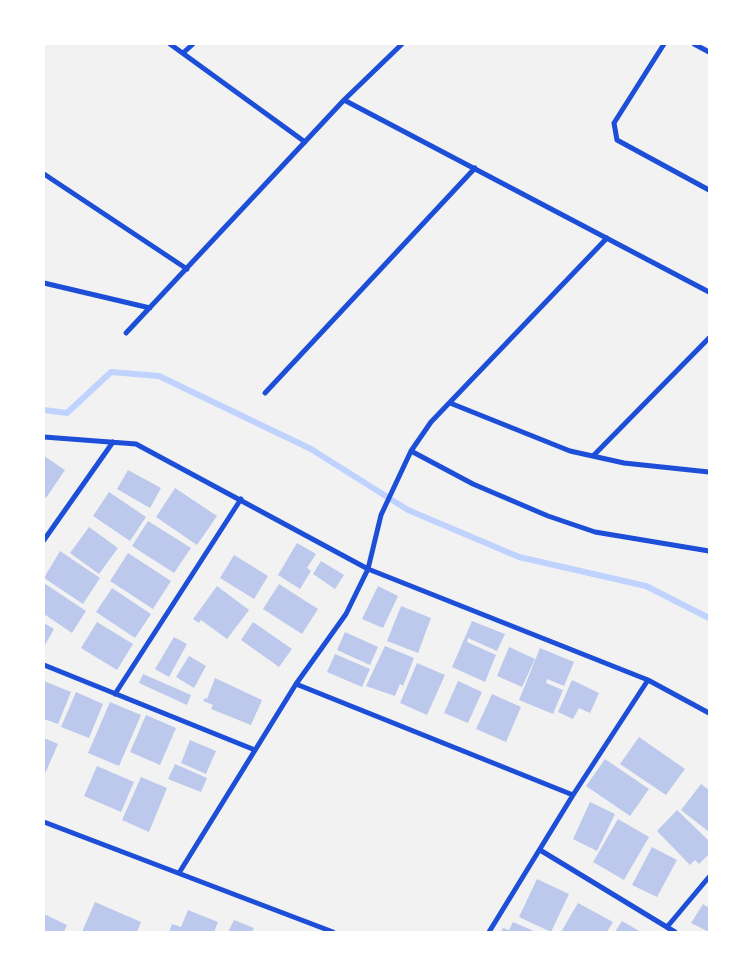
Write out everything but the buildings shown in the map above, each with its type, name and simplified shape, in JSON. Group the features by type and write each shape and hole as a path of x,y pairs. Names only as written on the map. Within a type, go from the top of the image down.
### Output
{"street":[{"path":"170,44 305,142"},
{"path":"183,53 192,44"},
{"path":"126,334 344,100 402,44"},
{"path":"664,44 614,122 617,140 709,190"},
{"path":"694,44 709,52"},
{"path":"344,100 709,292"},
{"path":"266,393 475,168"},
{"path":"44,174 187,269"},
{"path":"179,873 296,684 346,614 368,569 381,515 398,474 430,422 607,238"},
{"path":"44,283 150,308"},
{"path":"593,456 709,338"},
{"path":"450,403 570,451 624,463 709,472"},
{"path":"44,437 136,444 368,569 648,680 709,713"},
{"path":"44,540 113,442"},
{"path":"411,451 473,484 548,516 588,529 709,551"},
{"path":"115,694 241,500"},
{"path":"44,665 255,750"},
{"path":"489,932 573,795 648,680"},
{"path":"296,684 573,795"},
{"path":"44,822 332,932"},
{"path":"540,850 675,932"},
{"path":"667,927 709,877"}],"waterway":[{"path":"44,410 67,413 111,372 159,376 311,449 408,510 519,557 646,586 709,618"}]}
